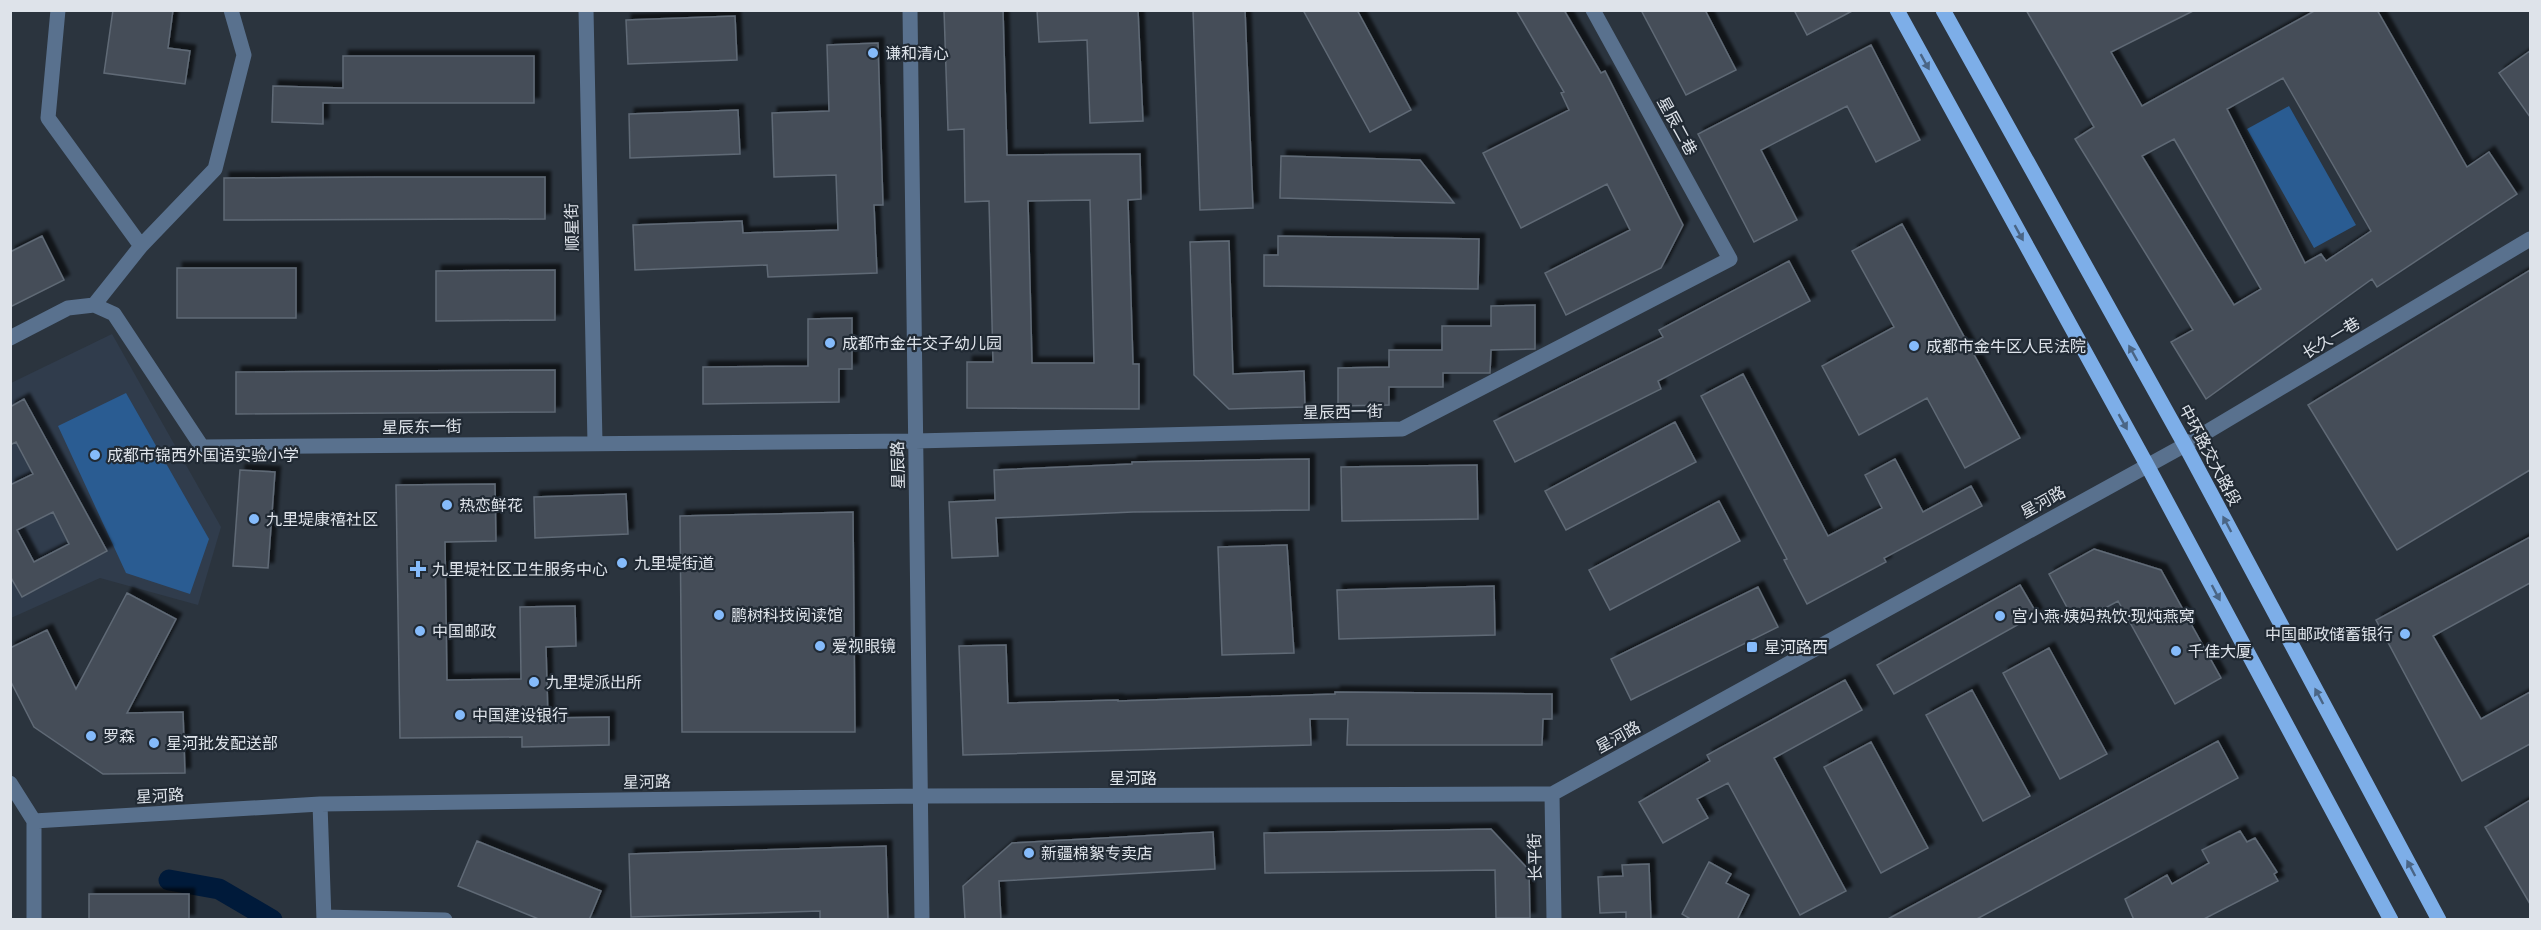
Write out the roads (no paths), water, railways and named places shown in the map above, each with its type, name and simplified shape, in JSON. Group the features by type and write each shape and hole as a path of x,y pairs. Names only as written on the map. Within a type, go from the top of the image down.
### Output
{"main road":[{"path":"1897,10 2147,465 2391,920"},
{"name":"中环路交大路段","path":"1943,10 2185,445 2439,920"}],"street":[{"path":"58,10 48,118 141,246"},
{"path":"10,338 68,308 94,305 141,246 215,169 244,55 231,10"},
{"name":"顺星街","path":"586,10 595,443"},
{"name":"星辰路","path":"910,10 922,920"},
{"name":"星辰二巷","path":"1593,10 1730,260"},
{"name":"长久一巷","path":"2147,465 2185,445 2530,239"},
{"name":"星辰西一街","path":"915,441 1402,429 1730,260"},
{"name":"星辰东一街","path":"94,305 114,314 202,447 915,441"},
{"name":"星河路","path":"34,821 320,804 921,796 1552,794 2147,465"},
{"path":"10,783 34,821 34,920"},
{"name":"长平街","path":"1552,794 1554,920"},
{"path":"320,804 324,918 445,920"}],"waterway":[{"path":"169,880 219,889 272,920"}],"place":[{"name":"谦和清心","path":"873,53"},
{"name":"成都市金牛交子幼儿园","path":"830,343"},
{"name":"成都市金牛区人民法院","path":"1914,346"},
{"name":"成都市锦西外国语实验小学","path":"95,455"},
{"name":"热恋鲜花","path":"447,505"},
{"name":"九里堤康禧社区","path":"254,519"},
{"name":"九里堤街道","path":"622,563"},
{"name":"九里堤社区卫生服务中心","path":"418,569"},
{"name":"鹏树科技阅读馆","path":"719,615"},
{"name":"宫小燕·姨妈热饮·现炖燕窝","path":"2000,616"},
{"name":"中国邮政","path":"420,631"},
{"name":"中国邮政储蓄银行","path":"2405,634"},
{"name":"爱视眼镜","path":"820,646"},
{"name":"星河路西","path":"1752,647"},
{"name":"千佳大厦","path":"2176,651"},
{"name":"九里堤派出所","path":"534,682"},
{"name":"中国建设银行","path":"460,715"},
{"name":"罗森","path":"91,736"},
{"name":"星河批发配送部","path":"154,743"},
{"name":"新疆棉絮专卖店","path":"1029,853"}]}
